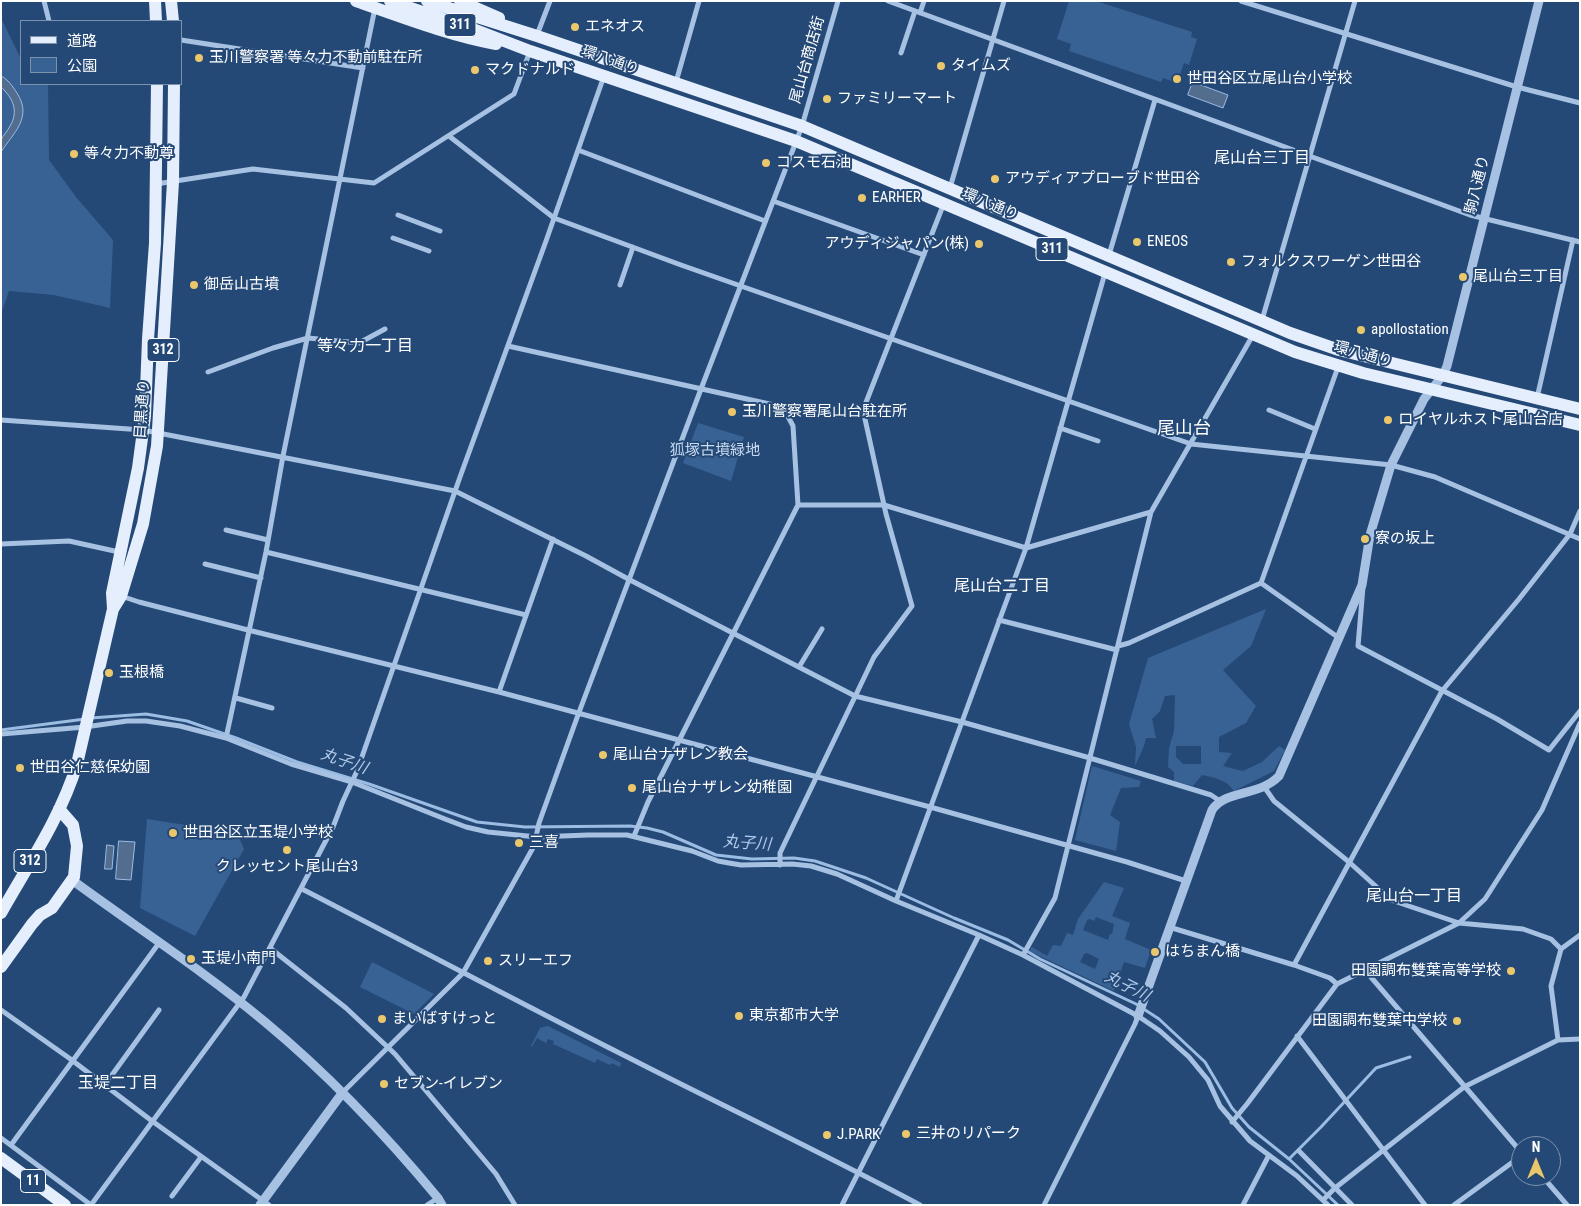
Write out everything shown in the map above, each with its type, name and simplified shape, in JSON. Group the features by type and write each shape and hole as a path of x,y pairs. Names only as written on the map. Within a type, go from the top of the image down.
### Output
{"main road":[{"path":"156,1 156,20"},
{"path":"172,1 173,20"},
{"path":"356,1 469,39 530,51"},
{"name":"環八通り","path":"390,1 473,29 530,51 796,140 1295,352 1338,366 1580,426"},
{"name":"環八通り","path":"427,1 676,82 802,126 1298,336 1339,350 1580,409"},
{"path":"460,1 481,9 536,36"},
{"name":"目黒通り","path":"1,913 59,809 74,774 113,609 112,594 138,468 143,430 155,243 157,85"},
{"name":"目黒通り","path":"113,609 121,596 143,524 159,433 173,182 174,85"},
{"path":"1,967 32,924 40,915 52,908 75,874 77,846 73,826 59,809"},
{"name":"11","path":"1,1158 65,1205"}],"street":[{"path":"44,1 49,20"},
{"path":"536,36 550,1"},
{"path":"676,82 699,1"},
{"name":"尾山台商店街","path":"343,1092 463,974 534,846 539,823 578,714 802,126 838,1"},
{"path":"888,1 1309,157 1484,219 1580,242"},
{"path":"901,53 917,12 924,1"},
{"path":"950,188 1004,1"},
{"path":"1241,1 1517,87 1580,103"},
{"path":"1262,321 1355,1"},
{"name":"駒八通り","path":"1443,376 1539,1"},
{"path":"227,737 376,8"},
{"path":"182,40 363,68"},
{"path":"156,184 252,169 340,180 376,182 514,94 530,51"},
{"path":"1,1138 91,1205 244,997 334,827 343,801 357,771 604,76"},
{"path":"1109,256 1156,100"},
{"path":"449,136 554,218 633,247 1191,444 1391,465 1435,477 1580,539"},
{"path":"578,150 765,221"},
{"path":"773,201 924,255"},
{"path":"780,863 780,853 874,657 912,606 884,505 863,410 944,203"},
{"path":"398,215 440,231"},
{"path":"393,238 429,251"},
{"path":"1537,398 1573,240"},
{"path":"620,285 633,247"},
{"path":"896,899 1026,548 1105,272"},
{"path":"208,372 273,348 308,338 358,343 385,329"},
{"path":"1024,954 1055,898 1151,512 1253,335"},
{"path":"508,346 783,407 793,426 798,505 679,741 634,836"},
{"path":"1000,620 1117,648 1261,583 1338,366"},
{"path":"1443,376 1424,399 1391,465 1370,535 1358,646 1497,719 1549,750 1580,711"},
{"path":"1269,410 1315,429"},
{"path":"1,420 143,430 456,491 586,556 855,696 962,722 1090,758 1211,795 1220,801"},
{"path":"1060,428 1098,441"},
{"path":"798,505 884,505 1026,548 1151,512"},
{"path":"1294,965 1442,690 1519,599 1570,534 1580,511"},
{"path":"226,530 268,540"},
{"path":"499,692 552,539"},
{"path":"1,544 69,541 121,552"},
{"path":"266,552 526,615"},
{"path":"205,564 261,578"},
{"path":"1044,1205 1138,1015 1212,810 1220,801 1265,788 1279,776 1364,578"},
{"path":"1261,583 1339,638"},
{"path":"121,596 250,631 499,692 930,807 1186,880"},
{"path":"799,667 822,629"},
{"path":"236,698 272,708"},
{"path":"1,734 87,720 146,721 180,726 227,737 291,764 352,781 466,826 488,832 537,835 634,836 692,851 723,862 741,865 780,863 812,866 837,874 1024,954 1138,1015 1160,1031 1189,1057 1208,1080 1220,1106 1250,1141 1297,1176 1325,1203 1335,1188 1464,1087 1558,1040 1580,1040"},
{"path":"1232,1122 1337,984 1459,923 1486,899 1542,810 1580,723"},
{"path":"1265,788 1274,801 1349,862 1391,900 1459,923 1523,929 1551,939 1561,949"},
{"path":"72,880 240,1002 284,1038 343,1092 391,1143 440,1201 427,1205"},
{"path":"302,889 463,974 920,1205"},
{"path":"1169,926 1294,965 1330,978 1337,984"},
{"path":"842,1205 979,934"},
{"path":"1558,1040 1551,986 1561,949 1580,935"},
{"path":"11,1145 159,943"},
{"path":"270,948 346,1008 388,1048 496,1174 515,1205"},
{"path":"1364,969 1511,1141"},
{"path":"1,1010 264,1203 343,1092"},
{"path":"104,1086 159,1010"},
{"path":"1297,1036 1425,1205"},
{"path":"1299,1152 1352,1205"},
{"path":"1243,1205 1269,1155"},
{"path":"172,1196 201,1157"},
{"path":"1454,1205 1511,1163"},
{"path":"1551,1186 1567,1205"}],"green space":[{"path":"1069,1 1096,1 1192,32 1191,37 1197,39 1189,65 1184,63 1177,83 1163,78 1161,82 1069,51 1071,44 1057,39"},
{"path":"1,18 20,57 20,85 48,85 49,160 76,197 113,240 110,308 54,295 9,291 1,314"},
{"name":"狐塚古墳緑地","path":"698,423 744,437 731,481 683,463"},
{"path":"1266,609 1251,646 1223,670 1256,706 1246,723 1219,737 1219,752 1232,753 1223,766 1243,771 1262,762 1279,746 1285,750 1274,771 1234,791 1224,781 1202,775 1193,786 1174,781 1174,772 1168,767 1169,748 1174,731 1175,695 1165,696 1160,711 1152,719 1156,738 1146,738 1135,766 1136,747 1129,724 1148,658","holes":["1176,746 1201,746 1201,764 1183,764 1176,757"]},
{"path":"1092,766 1141,781 1139,787 1121,788 1110,815 1120,822 1116,851 1075,840"},
{"path":"147,819 237,833 244,849 195,936 140,908"},
{"path":"1104,882 1124,888 1112,916 1130,923 1125,939 1151,950 1145,968 1124,962 1114,991 1029,951 1032,947 1047,956 1053,945 1061,946 1067,933 1073,935 1078,919","holes":["1096,917 1114,924 1112,934 1110,934 1108,940 1083,930 1087,920 1094,921","1087,953 1099,959 1095,969 1080,962 1084,954"]},
{"path":"372,962 434,994 414,1014 360,987"},
{"path":"548,1026 621,1063 620,1067 597,1059 595,1063 553,1044 554,1041 548,1039 546,1043 537,1038 532,1047 540,1028"}],"shaded area":[{"path":"1,76 8,81 17,93 23,110 16,132 1,152 1,140 13,120 14,110 9,96 1,87"},
{"path":"1193,82 1228,95 1223,108 1188,95"},
{"path":"119,841 135,842 131,880 116,879"},
{"path":"107,845 114,846 112,869 105,869"}],"waterway":[{"name":"丸子川","path":"91,718 146,714 187,721 297,762 369,784 477,822 525,827 630,826 647,828 663,832 716,855 752,859 794,858 815,861 866,878 1008,940 1040,959 1136,1004 1159,1019 1205,1062 1232,1108 1249,1127 1289,1159 1338,1205"},
{"name":"丸子川","path":"1,730 85,719"},
{"path":"1289,1159 1376,1068 1410,1057"}],"place":[{"name":"エネオス","path":"575,27"},
{"name":"玉川警察署 等々力不動前駐在所","path":"199,58"},
{"name":"タイムズ","path":"941,66"},
{"name":"マクドナルド","path":"475,70"},
{"name":"世田谷区立尾山台小学校","path":"1177,79"},
{"name":"ファミリーマート","path":"827,99"},
{"name":"等々力不動尊","path":"74,154"},
{"name":"コスモ石油","path":"766,163"},
{"name":"アウディアプローブド世田谷","path":"995,179"},
{"name":"EARHER","path":"862,198"},
{"name":"ENEOS","path":"1137,242"},
{"name":"アウディジャパン(株)","path":"979,244"},
{"name":"フォルクスワーゲン世田谷","path":"1231,262"},
{"name":"尾山台三丁目","path":"1463,277"},
{"name":"御岳山古墳","path":"194,285"},
{"name":"apollostation","path":"1361,330"},
{"name":"玉川警察署尾山台駐在所","path":"732,412"},
{"name":"ロイヤルホスト尾山台店","path":"1388,420"},
{"name":"寮の坂上","path":"1365,539"},
{"name":"玉根橋","path":"109,673"},
{"name":"尾山台ナザレン教会","path":"603,755"},
{"name":"世田谷仁慈保幼園","path":"20,768"},
{"name":"尾山台ナザレン幼稚園","path":"632,788"},
{"name":"世田谷区立玉堤小学校","path":"173,833"},
{"name":"三喜","path":"519,843"},
{"name":"クレッセント尾山台3","path":"287,850"},
{"name":"はちまん橋","path":"1155,952"},
{"name":"玉堤小南門","path":"191,959"},
{"name":"スリーエフ","path":"488,961"},
{"name":"田園調布雙葉高等学校","path":"1511,971"},
{"name":"東京都市大学","path":"739,1016"},
{"name":"まいばすけっと","path":"382,1019"},
{"name":"田園調布雙葉中学校","path":"1457,1021"},
{"name":"セブン-イレブン","path":"384,1084"},
{"name":"三井のリパーク","path":"906,1134"},
{"name":"J.PARK","path":"827,1135"}],"district":[{"name":"尾山台三丁目","path":"1262,159"},
{"name":"等々力一丁目","path":"365,347"},
{"name":"尾山台","path":"1184,429"},
{"name":"尾山台二丁目","path":"1002,587"},
{"name":"尾山台一丁目","path":"1414,897"},
{"name":"玉堤二丁目","path":"118,1084"}]}
